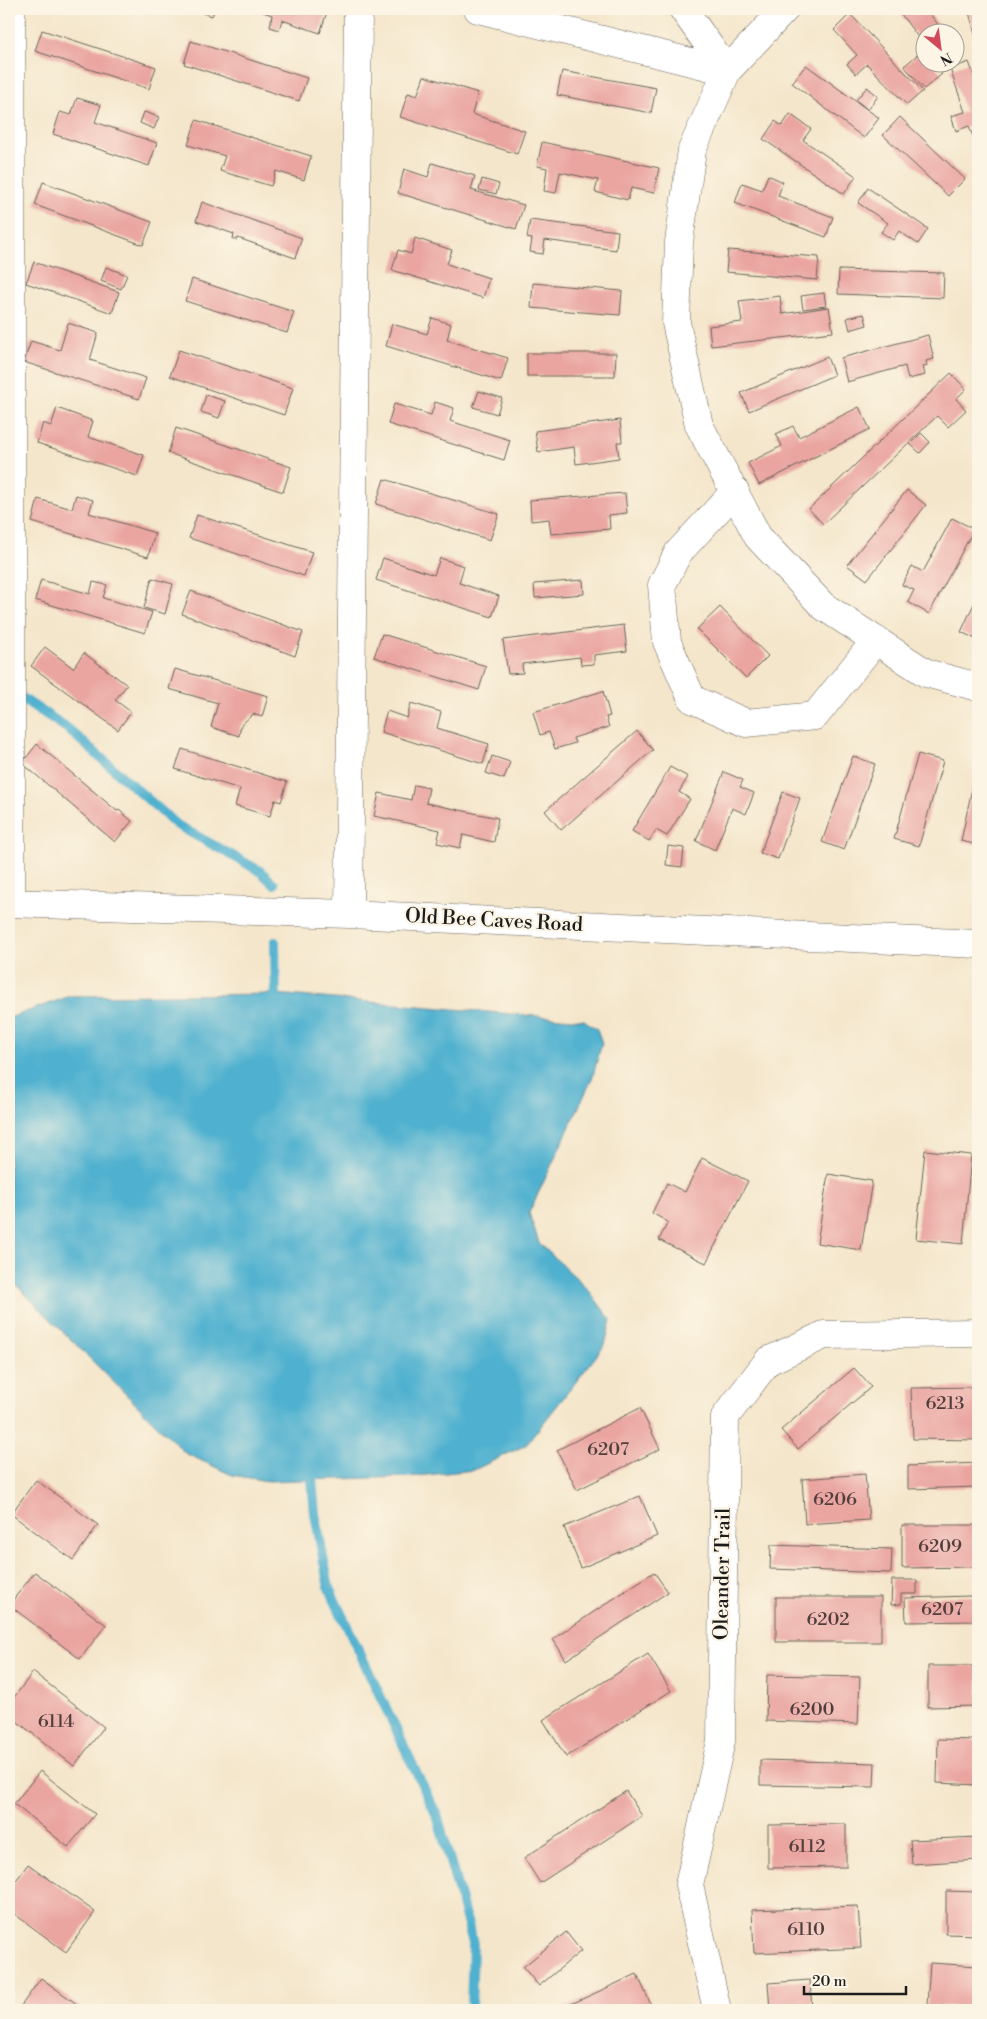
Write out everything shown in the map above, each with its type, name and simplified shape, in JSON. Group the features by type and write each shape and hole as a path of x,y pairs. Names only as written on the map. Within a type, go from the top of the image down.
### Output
{"street":[{"path":"10,903 11,9"},
{"path":"349,914 358,9"},
{"path":"478,9 727,71"},
{"path":"683,9 727,71"},
{"path":"786,9 727,71 692,150 679,242 676,323 700,425 758,537 823,606 926,673 978,687"},
{"path":"734,491 678,553 662,585 667,642 692,698 746,722 815,716 876,640"},
{"name":"Old Bee Caves Road","path":"10,903 349,914 978,944"},
{"name":"Oleander Trail","path":"717,2010 689,1885 721,1741 725,1417 768,1360 824,1335 978,1333"}],"water":[{"path":"276,994 584,1020 597,1029 602,1043 592,1079 529,1213 539,1243 587,1288 611,1320 605,1345 526,1445 474,1470 408,1477 267,1481 232,1475 185,1453 9,1278 9,1018 70,996"}],"building":[{"path":"199,9 215,9 212,16 199,12"},
{"path":"254,9 328,9 320,33 282,20 279,30 270,27 272,15"},
{"path":"897,9 926,9 936,22 914,22 914,32"},
{"path":"968,9 978,9 978,36 976,37"},
{"path":"850,14 923,91 907,105 867,64 856,74 847,64 857,55 834,30"},
{"path":"42,30 156,67 149,89 35,51"},
{"path":"191,41 307,78 299,101 184,64"},
{"path":"914,58 914,72 940,72 942,74 924,89 904,66"},
{"path":"969,62 978,86 977,147 969,126 956,131 951,116 965,112 951,72 964,72 964,64"},
{"path":"806,65 879,118 864,138 792,83"},
{"path":"562,71 656,88 651,113 557,95"},
{"path":"424,76 478,93 472,114 525,131 517,154 400,117 408,93 417,96"},
{"path":"867,87 878,96 868,110 856,100"},
{"path":"77,98 101,105 95,122 157,143 149,166 53,134 60,112 71,115"},
{"path":"144,112 159,117 154,129 140,123"},
{"path":"790,114 811,129 803,140 856,176 844,194 763,139 775,121 782,126"},
{"path":"900,117 965,179 948,196 883,135"},
{"path":"196,120 311,156 304,180 276,171 271,186 220,171 225,156 188,145"},
{"path":"542,142 659,168 654,193 631,188 628,200 595,192 598,180 560,172 556,193 544,191 547,168 537,166"},
{"path":"432,163 475,176 471,190 524,205 516,229 398,193 404,169 428,177"},
{"path":"768,175 783,182 778,196 833,217 826,237 735,203 742,183 762,190"},
{"path":"482,179 499,184 496,194 479,190"},
{"path":"43,182 152,222 143,245 35,205"},
{"path":"868,188 928,229 918,244 899,231 893,240 881,232 888,223 858,203"},
{"path":"202,202 302,238 295,258 238,238 237,240 233,239 234,234 196,221"},
{"path":"530,220 618,231 616,250 545,240 543,254 530,252 532,239 527,238"},
{"path":"415,238 452,250 447,264 489,278 483,298 392,270 398,250 411,254"},
{"path":"728,250 819,257 817,280 726,272"},
{"path":"34,262 119,292 112,313 26,283"},
{"path":"106,267 127,275 121,289 101,281"},
{"path":"839,270 944,273 943,298 838,294"},
{"path":"192,279 294,312 287,333 185,301"},
{"path":"533,283 622,291 620,315 531,308"},
{"path":"824,293 826,306 803,309 801,296"},
{"path":"780,296 782,314 829,307 833,332 711,346 709,326 742,322 739,301"},
{"path":"864,314 867,325 850,330 847,318"},
{"path":"432,318 451,324 447,340 508,358 501,381 386,346 392,324 427,334"},
{"path":"68,323 98,333 90,360 146,378 139,399 24,362 31,341 60,350"},
{"path":"928,335 934,359 926,361 927,366 923,367 925,375 908,379 905,366 847,382 841,358"},
{"path":"179,350 293,388 284,415 170,376"},
{"path":"527,353 616,353 615,376 527,376"},
{"path":"827,357 834,375 749,411 741,393"},
{"path":"951,373 966,389 956,399 966,410 948,427 937,416 823,524 809,509"},
{"path":"479,391 502,398 497,414 473,407"},
{"path":"206,395 225,401 219,418 201,412"},
{"path":"435,402 454,408 450,421 510,440 504,460 388,424 394,404 431,415"},
{"path":"859,407 870,429 759,485 748,463 782,446 776,434 793,426 799,437"},
{"path":"57,408 93,421 88,437 144,455 137,476 37,443 43,423 51,426"},
{"path":"620,420 622,442 617,442 619,458 576,464 574,447 538,452 535,431"},
{"path":"176,428 291,467 283,492 168,453"},
{"path":"921,433 930,442 920,453 910,444"},
{"path":"384,479 499,514 490,540 376,504"},
{"path":"907,490 926,505 867,580 847,565"},
{"path":"625,493 627,513 609,515 610,529 551,534 549,519 531,521 530,500"},
{"path":"76,495 93,500 89,513 155,533 148,557 32,522 38,499 72,509"},
{"path":"197,515 312,552 304,576 189,538"},
{"path":"952,518 974,529 929,614 908,602 914,590 902,585 912,566 923,572"},
{"path":"383,558 434,575 440,558 464,566 459,583 499,596 492,617 376,580"},
{"path":"152,578 173,584 165,614 144,608"},
{"path":"41,580 90,594 93,582 107,585 103,598 152,612 145,633 35,600"},
{"path":"583,580 584,594 535,598 534,584"},
{"path":"191,591 303,632 295,656 182,614"},
{"path":"978,595 978,640 961,632"},
{"path":"720,607 768,656 746,678 697,629"},
{"path":"624,625 627,651 594,655 594,664 581,665 580,657 522,664 523,673 508,674 503,640"},
{"path":"382,634 486,666 479,690 374,657"},
{"path":"45,647 73,668 84,653 127,685 115,700 131,712 118,730 31,666"},
{"path":"175,669 268,696 262,717 253,714 241,725 239,736 211,727 218,703 169,689"},
{"path":"603,691 610,716 606,717 609,727 573,738 575,743 555,749 549,732 540,735 533,712"},
{"path":"411,703 441,712 437,728 489,744 483,764 381,732 387,711 407,718"},
{"path":"637,731 653,750 561,830 545,811"},
{"path":"37,744 117,811 119,810 132,821 115,842 22,763"},
{"path":"182,749 287,782 281,802 275,800 270,816 235,806 240,789 175,769"},
{"path":"918,754 943,761 919,846 894,839"},
{"path":"492,756 510,762 504,779 486,773"},
{"path":"853,756 875,764 844,850 822,842"},
{"path":"670,767 688,777 679,792 690,799 667,836 656,830 649,841 632,831"},
{"path":"724,772 743,780 740,787 754,793 746,814 732,808 715,850 696,841"},
{"path":"975,774 978,775 978,845 961,841"},
{"path":"414,785 429,788 426,803 498,818 494,842 463,835 460,848 437,843 440,830 374,816 379,793 411,800"},
{"path":"783,792 800,798 778,859 760,853"},
{"path":"668,846 684,848 682,867 666,865"},
{"path":"925,1150 971,1155 963,1244 916,1239"},
{"path":"702,1158 748,1181 706,1263 659,1240 668,1222 652,1213 667,1183 685,1192"},
{"path":"828,1174 872,1181 861,1250 817,1243"},
{"path":"854,1368 871,1387 798,1449 781,1430"},
{"path":"978,1387 978,1440 913,1439 911,1388"},
{"path":"640,1408 660,1449 577,1490 557,1450"},
{"path":"978,1463 978,1487 908,1489 908,1466"},
{"path":"865,1474 869,1520 805,1524 802,1479"},
{"path":"36,1480 98,1525 73,1560 11,1514"},
{"path":"640,1496 657,1536 581,1568 564,1527"},
{"path":"902,1525 978,1525 978,1567 902,1568"},
{"path":"771,1545 892,1549 891,1573 770,1569"},
{"path":"35,1572 106,1625 80,1659 9,1605"},
{"path":"654,1572 668,1592 566,1660 553,1639"},
{"path":"892,1580 917,1580 917,1594 901,1594 901,1604 891,1605"},
{"path":"978,1596 978,1621 906,1622 905,1598"},
{"path":"776,1597 881,1597 881,1642 776,1642"},
{"path":"648,1654 671,1691 566,1757 543,1720"},
{"path":"928,1666 978,1666 978,1706 928,1707"},
{"path":"33,1672 104,1727 74,1766 9,1715 9,1704"},
{"path":"767,1675 860,1677 858,1724 766,1721"},
{"path":"938,1739 978,1740 978,1785 937,1783"},
{"path":"760,1760 875,1763 874,1787 760,1785"},
{"path":"40,1771 95,1814 68,1847 14,1804"},
{"path":"626,1791 642,1816 540,1883 524,1858"},
{"path":"846,1824 846,1867 768,1868 768,1825"},
{"path":"978,1837 978,1860 912,1864 910,1840"},
{"path":"28,1864 95,1912 66,1952 9,1910 9,1890"},
{"path":"946,1891 978,1892 978,1935 946,1934"},
{"path":"858,1906 861,1948 754,1953 752,1910"},
{"path":"566,1932 581,1951 539,1986 523,1967"},
{"path":"930,1963 978,1966 978,2008 927,2005"},
{"path":"637,1974 653,2009 558,2010"},
{"path":"41,1978 85,2010 18,2010"},
{"path":"810,1980 812,2010 770,2010 768,1983"}],"waterway":[{"path":"14,693 67,728 177,825 260,871 274,884"},
{"path":"275,942 276,1006"},
{"path":"311,1467 315,1514 329,1588 438,1818 473,1943 471,2010"}]}
